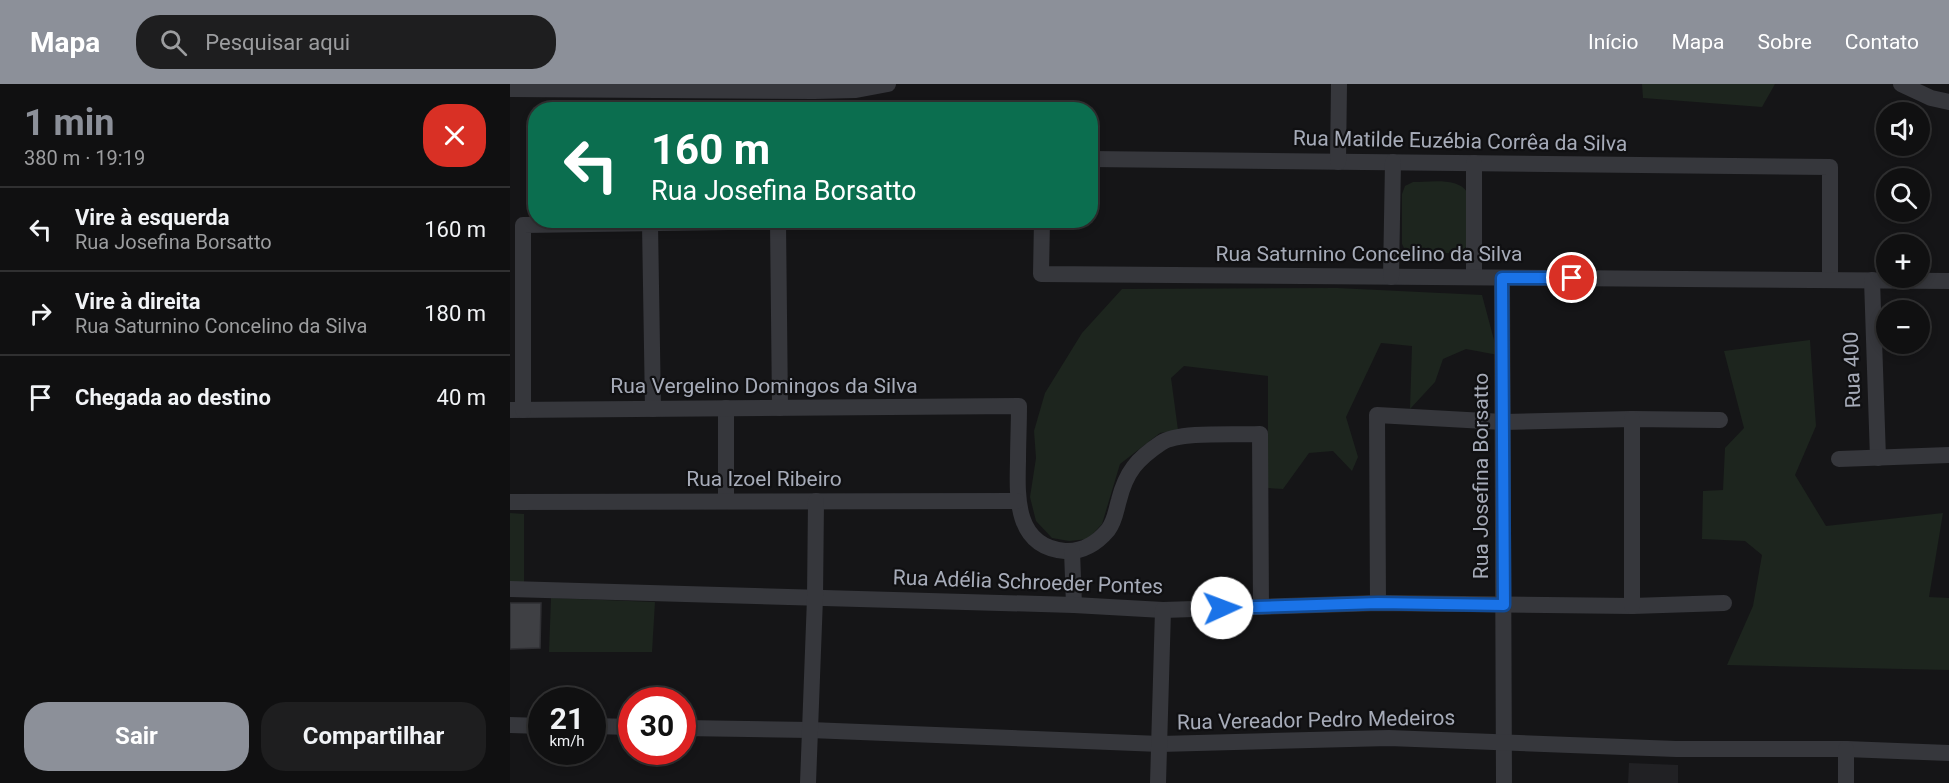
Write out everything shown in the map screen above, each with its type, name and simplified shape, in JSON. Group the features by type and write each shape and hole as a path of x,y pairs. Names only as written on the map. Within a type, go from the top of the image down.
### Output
{"street":[{"path":"510,88 529,86 736,87 856,90 888,84"},
{"path":"1338,162 1339,84"},
{"path":"1901,84 1920,94 1949,102"},
{"name":"Rua Matilde Euzébia Corrêa da Silva","path":"1098,159 1830,167 1830,280"},
{"path":"1391,277 1393,162"},
{"path":"1474,163 1474,277"},
{"path":"517,410 523,225 528,225"},
{"path":"650,228 653,409"},
{"path":"778,228 780,408"},
{"name":"Rua Saturnino Concelino da Silva","path":"1042,228 1041,274 1949,281"},
{"name":"Rua Josefina Borsatto","path":"1502,278 1504,783"},
{"name":"Rua 400","path":"1872,280 1878,458"},
{"name":"Rua Vergelino Domingos da Silva","path":"517,410 1019,406 1017,501"},
{"path":"726,408 726,501"},
{"path":"1378,603 1377,415 1503,422 1632,419 1720,420"},
{"path":"1632,419 1632,606"},
{"path":"1017,501 1022,519 1033,536 1055,549 1072,551 1095,542 1110,527 1129,473 1137,462 1162,442 1185,436 1260,434 1261,607"},
{"path":"1839,459 1949,455"},
{"path":"808,783 816,501"},
{"name":"Rua Izoel Ribeiro","path":"510,502 1017,501"},
{"path":"1072,551 1074,605"},
{"name":"Rua Adélia Schroeder Pontes","path":"510,589 1074,605 1163,610 1378,603 1632,606 1724,603"},
{"path":"1158,783 1163,610"},
{"path":"510,725 528,726"},
{"name":"Rua Vereador Pedro Medeiros","path":"696,728 810,730 1160,744 1389,738 1676,749 1846,749 1949,753"},
{"path":"1846,749 1846,783"}],"shaded area":[{"path":"1642,84 1775,84 1762,107 1643,98"},
{"path":"1413,182 1450,182 1463,187 1467,192 1466,247 1460,253 1412,253 1404,248 1402,244 1402,194 1405,186"},
{"path":"1337,288 1482,295 1498,355 1466,349 1443,359 1435,382 1410,409 1412,346 1381,343 1346,417 1358,457 1352,471 1333,451 1309,453 1283,489 1268,488 1268,376 1184,366 1171,378 1178,430 1160,433 1120,464 1102,524 1088,539 1069,541 1052,538 1036,521 1030,497 1036,458 1034,431 1045,393 1082,333 1122,289"},
{"path":"1810,340 1816,426 1795,475 1826,526 1943,513 1929,597 1949,598 1949,670 1727,665 1753,606 1762,555 1745,541 1702,539 1703,491 1723,490 1725,448 1744,428 1724,351"},
{"path":"510,513 524,514 524,582 510,582"},
{"path":"551,598 655,602 652,652 549,652"},
{"path":"1629,763 1678,765 1678,783 1628,783"}],"building":[{"path":"510,603 541,603 540,648 510,649"}],"route":[{"path":"1222,608 1378,603 1504,605 1502,278 1572,278"}]}
